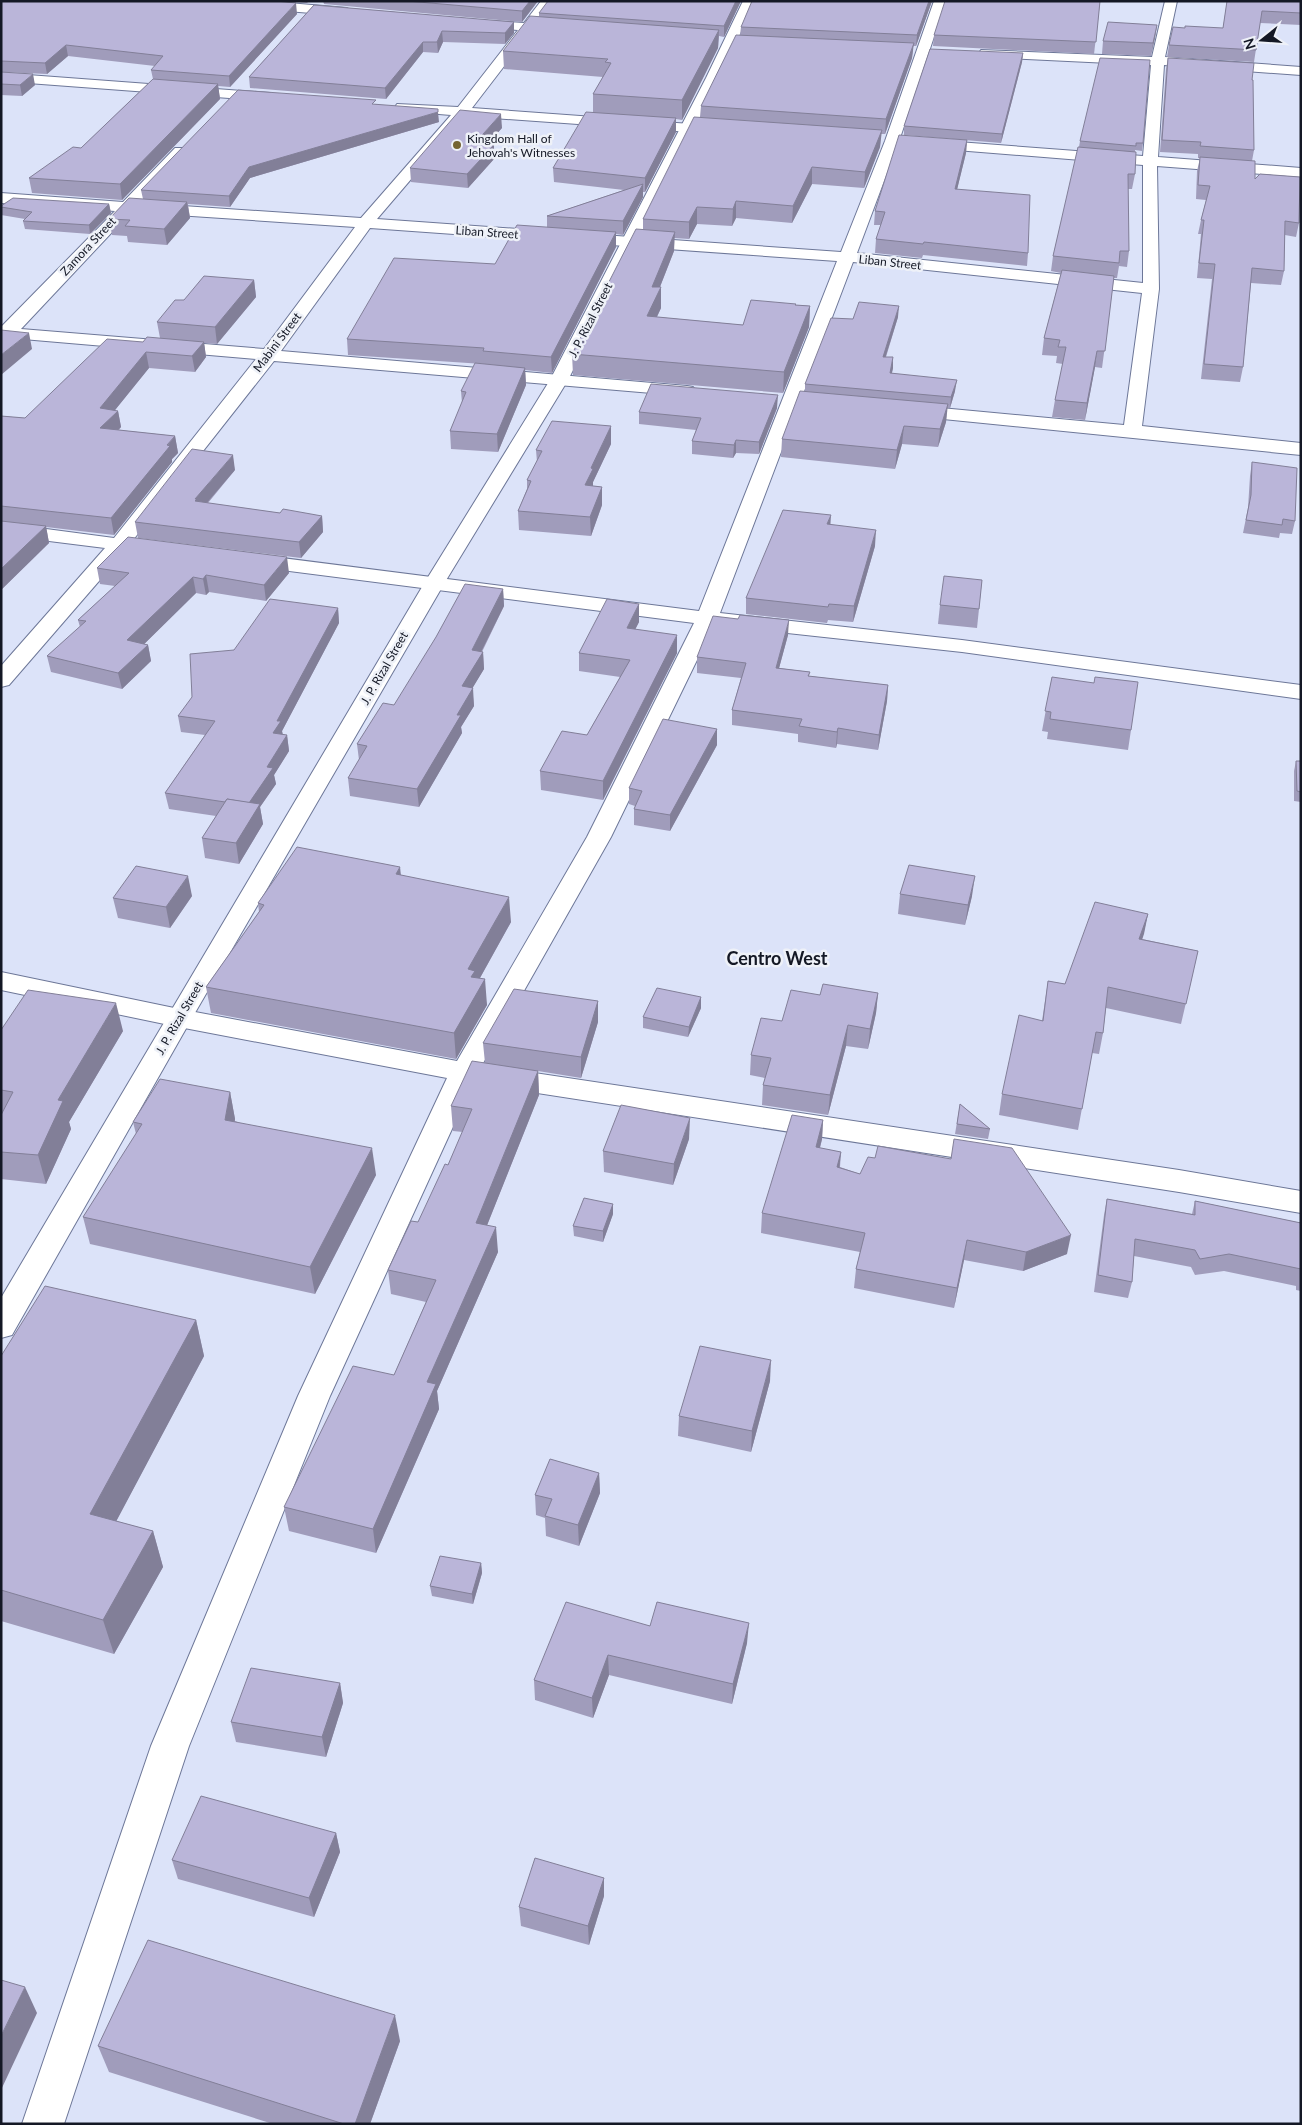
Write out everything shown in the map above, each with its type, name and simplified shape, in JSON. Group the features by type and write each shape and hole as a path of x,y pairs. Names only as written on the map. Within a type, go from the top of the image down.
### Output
{"street":[{"path":"217,1 315,5 361,13"},
{"name":"Mabini Street","path":"1,680 119,544 269,355 365,224 462,111 548,1"},
{"name":"J. P. Rizal Street","path":"1,1326 179,1018 436,582 559,380 731,43 749,1"},
{"path":"43,2124 170,1746 314,1396 464,1072 599,837 707,618 790,400 895,141 921,50 940,1"},
{"path":"1132,431 1151,289 1150,161 1158,61 1171,1"},
{"path":"298,23 315,5"},
{"path":"459,21 574,31"},
{"path":"973,53 1158,61 1301,71"},
{"path":"1,77 284,98"},
{"path":"220,109 247,81"},
{"path":"383,106 736,131"},
{"name":"Zamora Street","path":"3,334 193,137"},
{"path":"895,141 1301,173"},
{"name":"Liban Street","path":"1,198 848,257 1151,289"},
{"path":"3,334 704,393"},
{"path":"888,409 1132,431 1301,449"},
{"path":"1,529 178,552"},
{"path":"228,557 707,618 962,646 1301,692"},
{"path":"1,981 179,1018 464,1072 1179,1181 1301,1202"}],"building":[{"path":"1,1 276,1 296,3 229,76 151,70 163,56 66,45 45,63 1,61"},
{"path":"407,1 530,1 522,11"},
{"path":"548,1 736,1 724,26 539,13"},
{"path":"752,1 929,1 917,35 741,27"},
{"path":"945,1 1100,1 1096,42 934,35"},
{"path":"1227,1 1301,1 1301,13 1262,11 1256,50 1169,45 1173,27 1223,28"},
{"path":"314,5 514,22 505,33 442,31 437,42 423,42 385,88 249,77"},
{"path":"530,16 719,30 682,100 593,94 611,63 605,62 608,59 503,51"},
{"path":"1108,22 1157,25 1153,43 1103,41"},
{"path":"736,35 914,43 886,119 701,106"},
{"path":"930,49 1023,53 1002,134 904,126"},
{"path":"1100,58 1150,60 1143,143 1136,143 1136,146 1080,141"},
{"path":"1168,58 1254,63 1252,80 1254,150 1200,146 1201,142 1162,140"},
{"path":"1,72 33,74 20,85 1,84"},
{"path":"153,79 218,84 120,184 29,178 73,147 81,148"},
{"path":"238,90 376,100 372,104 438,109 438,112 249,167 229,196 141,190"},
{"path":"460,110 501,114 475,143 494,145 467,174 410,168"},
{"path":"586,112 676,118 645,178 553,168"},
{"path":"694,117 882,130 865,172 812,167 793,206 736,201 733,209 697,207 689,222 643,219"},
{"path":"899,135 967,140 955,189 1030,195 1028,253 876,239 885,212 875,211"},
{"path":"1078,147 1136,152 1135,174 1128,174 1129,251 1120,251 1119,263 1053,256"},
{"path":"1200,157 1255,161 1255,179 1260,174 1300,177 1299,223 1285,221 1284,271 1252,268 1243,367 1204,364 1215,264 1199,263 1204,220 1201,220 1210,186 1198,185"},
{"path":"643,184 623,221 547,216"},
{"path":"13,198 109,204 89,225 23,221 32,212 1,207"},
{"path":"129,198 187,202 164,229 125,226 130,220 109,219"},
{"path":"517,225 616,232 551,357 483,351 484,348 347,339 394,258 495,264"},
{"path":"636,229 675,232 652,287 661,287 647,316 743,325 751,300 810,306 784,372 572,354"},
{"path":"1062,270 1114,276 1105,351 1097,351 1087,403 1055,400 1066,347 1058,347 1060,340 1044,338"},
{"path":"204,276 254,280 215,327 157,322 175,300 184,300"},
{"path":"859,302 899,306 883,357 893,357 890,373 957,380 951,397 805,384 831,318 853,319"},
{"path":"1,330 29,333 1,355"},
{"path":"147,337 204,342 192,356 146,352 100,408 118,411 100,428 175,436 167,445 170,446 111,518 1,506 1,416 25,418 107,339 143,342"},
{"path":"475,363 525,368 497,434 450,431 466,392 461,391"},
{"path":"651,384 778,395 759,442 736,440 734,445 692,441 701,418 639,412"},
{"path":"800,391 948,404 940,429 904,426 897,450 782,439"},
{"path":"552,421 611,426 585,485 602,487 590,517 518,511 531,481 527,480 542,451 536,450"},
{"path":"192,449 233,455 195,501 280,513 283,509 322,516 299,542 135,522"},
{"path":"1252,462 1297,468 1295,521 1283,519 1282,525 1246,520 1251,495"},
{"path":"783,510 831,515 827,524 876,530 854,606 829,604 828,607 746,598"},
{"path":"1,521 46,526 1,569"},
{"path":"128,537 287,557 264,585 206,575 203,579 193,577 127,640 148,645 118,673 47,656 86,621 78,620 129,573 97,568"},
{"path":"944,576 982,580 979,609 940,605"},
{"path":"465,584 503,589 472,650 483,652 462,686 473,688 457,715 461,715 417,789 348,778 367,746 357,744 383,703 394,705 436,637"},
{"path":"270,599 338,608 277,721 281,721 273,733 287,735 267,767 273,768 249,803 227,799 225,802 165,793 215,721 178,716 192,697 190,654 234,650"},
{"path":"607,599 639,604 627,628 677,635 603,781 540,771 562,731 587,735 630,660 579,653"},
{"path":"740,615 789,620 776,668 810,672 808,676 888,685 879,735 838,728 837,732 799,726 802,719 732,710 746,663 697,657 713,616 738,619"},
{"path":"1052,677 1094,683 1095,677 1138,682 1131,730 1050,719 1051,712 1045,711"},
{"path":"663,719 717,729 670,815 634,809 642,791 629,788"},
{"path":"1296,761 1301,761 1301,792 1297,791"},
{"path":"227,799 260,804 236,843 202,838"},
{"path":"297,847 400,867 396,874 509,897 468,969 475,971 471,977 485,979 454,1033 206,987 264,905 258,903"},
{"path":"909,865 975,876 968,905 900,894"},
{"path":"136,866 188,876 166,907 113,898"},
{"path":"1095,902 1148,914 1139,939 1198,951 1186,1004 1108,987 1103,1033 1096,1032 1082,1109 1002,1094 1019,1015 1043,1021 1048,981 1065,984"},
{"path":"823,984 878,993 870,1029 848,1025 830,1095 763,1085 771,1058 751,1055 761,1018 782,1021 791,990 820,995"},
{"path":"657,988 701,997 689,1027 643,1017"},
{"path":"514,989 598,1001 581,1057 483,1043"},
{"path":"28,990 116,1003 58,1100 63,1101 38,1155 1,1152 1,1115 13,1092 1,1090 1,1030"},
{"path":"472,1061 538,1071 476,1223 496,1227 427,1382 436,1384 373,1529 284,1507 353,1366 394,1375 436,1280 388,1270 411,1221 418,1222 445,1164 448,1165 472,1109 451,1106"},
{"path":"160,1079 230,1092 225,1120 372,1148 310,1267 83,1217 142,1124 133,1122"},
{"path":"960,1104 990,1129 957,1124"},
{"path":"621,1105 690,1118 674,1164 603,1151"},
{"path":"792,1115 823,1120 816,1147 841,1152 837,1167 860,1174 868,1157 875,1158 878,1146 951,1159 954,1139 1012,1148 1071,1235 1026,1252 967,1240 957,1288 856,1269 865,1233 762,1213"},
{"path":"584,1198 613,1204 603,1231 573,1226"},
{"path":"1107,1199 1195,1215 1195,1201 1301,1223 1301,1269 1229,1254 1200,1259 1195,1250 1135,1239 1132,1282 1098,1275"},
{"path":"45,1286 196,1320 90,1514 153,1531 103,1620 1,1590 1,1356"},
{"path":"700,1346 771,1360 752,1431 679,1416"},
{"path":"550,1459 599,1473 578,1525 545,1516 552,1499 535,1495"},
{"path":"440,1556 481,1563 472,1594 430,1586"},
{"path":"566,1602 650,1626 657,1602 749,1623 733,1684 608,1655 592,1698 534,1680"},
{"path":"251,1668 340,1683 322,1737 231,1722"},
{"path":"201,1796 336,1833 309,1898 172,1860"},
{"path":"535,1858 604,1878 588,1926 519,1907"},
{"path":"148,1940 395,2015 355,2124 344,2124 98,2046"},
{"path":"1,1980 25,1987 1,2036"}],"place":[{"name":"Kingdom Hall of Jehovah's Witnesses","path":"457,145"}],"district":[{"name":"Centro West","path":"777,958"}]}
